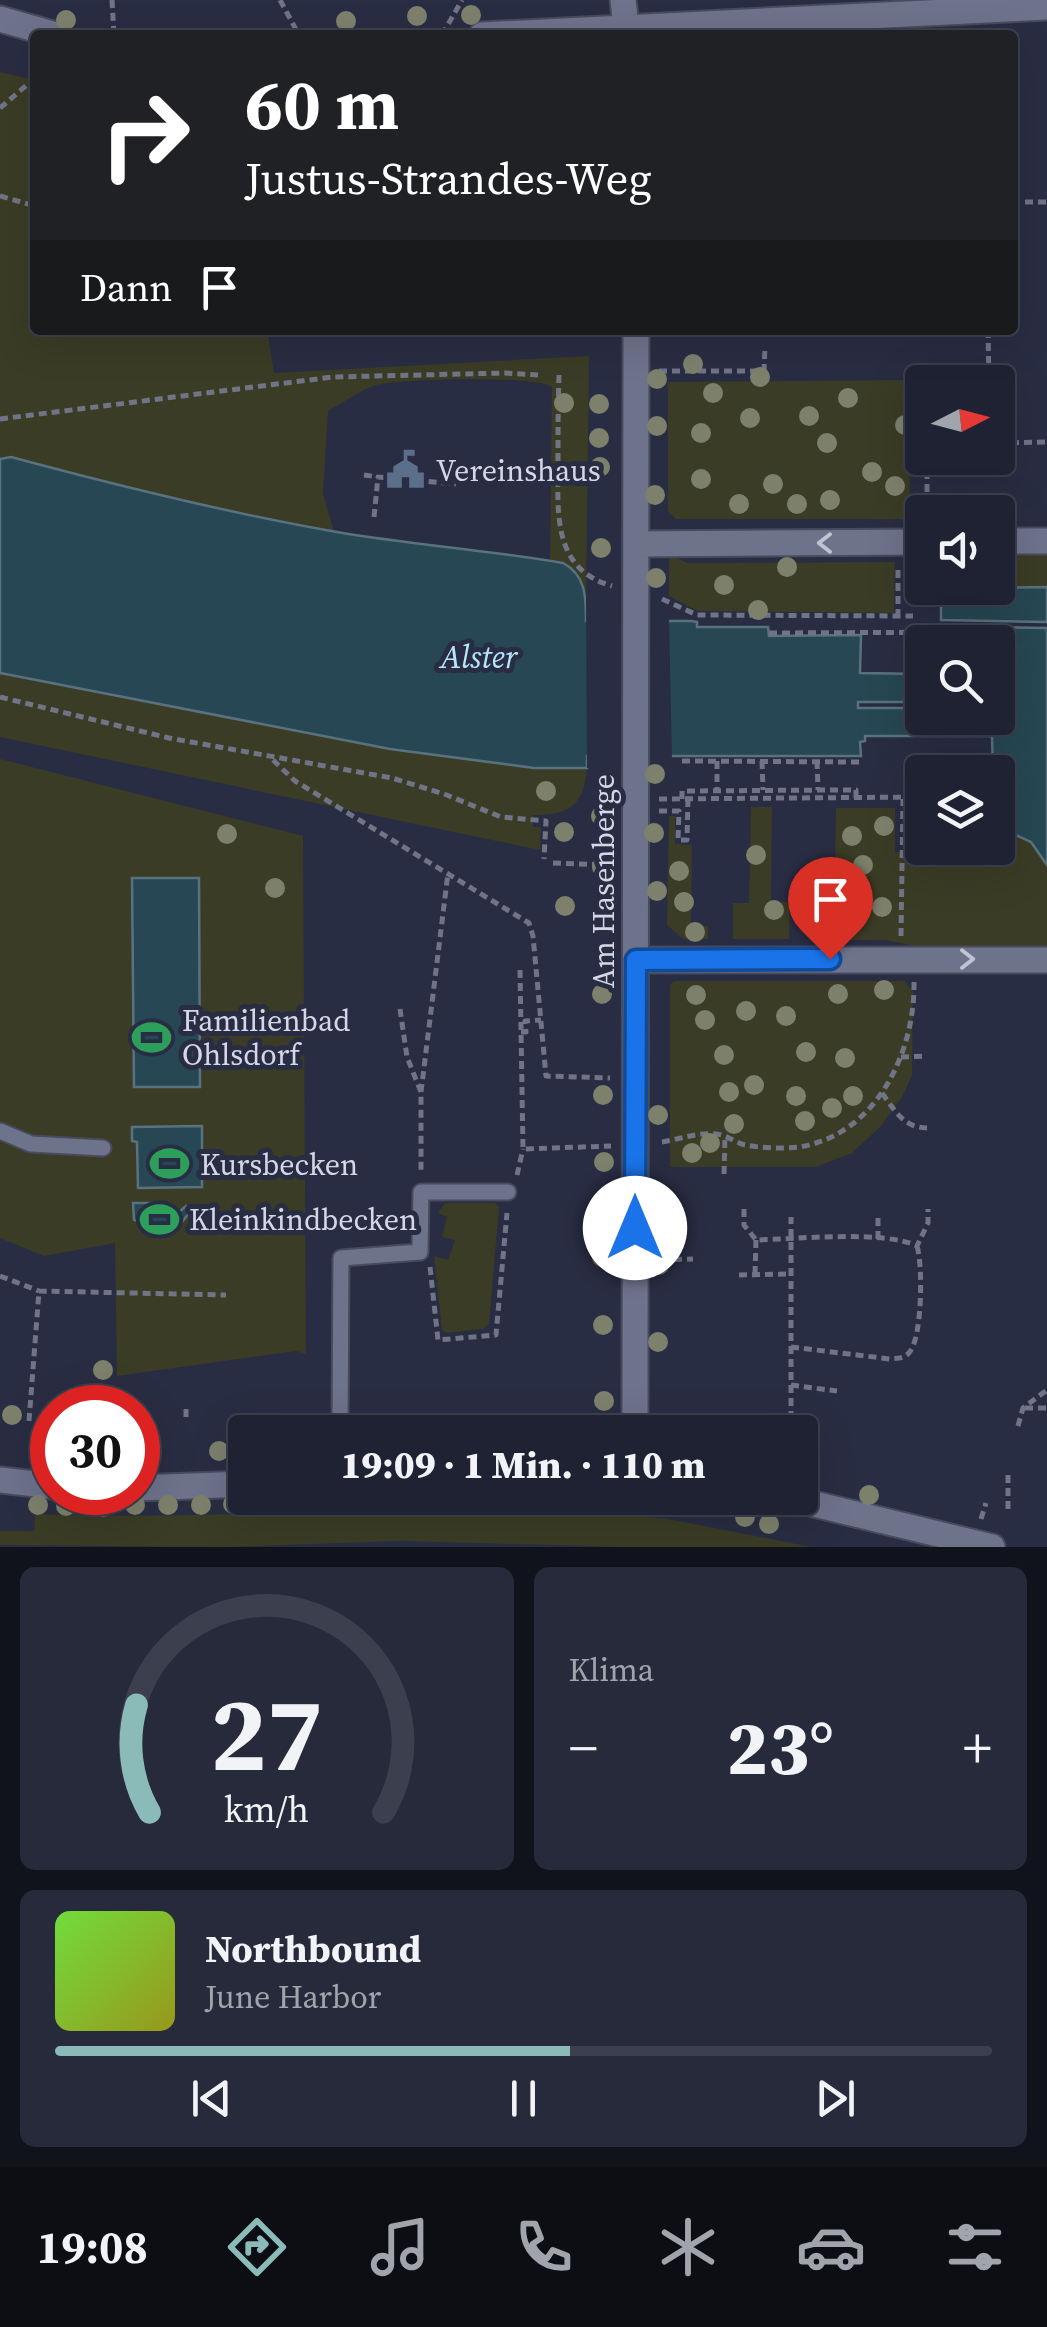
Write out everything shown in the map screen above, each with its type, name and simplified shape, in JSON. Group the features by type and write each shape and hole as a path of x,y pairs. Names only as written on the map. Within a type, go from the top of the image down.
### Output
{"street":[{"path":"623,0 626,30"},
{"path":"656,30 1044,4"},
{"path":"0,19 38,30"},
{"name":"Am Hasenberge","path":"635,1415 636,335"},
{"path":"1015,541 1047,540"},
{"path":"636,544 905,542"},
{"path":"636,960 1047,960"},
{"path":"0,1480 30,1483"},
{"path":"160,1487 228,1485"},
{"path":"818,1505 992,1547"}],"lane":[{"path":"0,1131 31,1144 103,1148"},
{"path":"340,1415 342,1258 420,1252 420,1192 508,1192"}],"path":[{"path":"112,0 114,30"},
{"path":"280,0 296,30"},
{"path":"445,30 462,0"},
{"path":"0,108 30,82"},
{"path":"0,196 30,205"},
{"path":"1018,202 1047,202"},
{"path":"988,335 989,365"},
{"path":"636,371 764,371 765,346"},
{"path":"0,419 332,377 505,372 538,375"},
{"path":"558,375 558,524 576,564 592,580 636,596 670,601 697,615 914,616"},
{"path":"1015,443 1047,442"},
{"path":"364,475 456,484"},
{"path":"374,516 378,477"},
{"path":"898,617 905,577"},
{"path":"768,633 905,632"},
{"path":"0,697 169,738 392,778 501,817 546,821 544,859"},
{"path":"270,758 295,781 529,923 544,1073 549,1078 635,1078"},
{"path":"682,761 860,762"},
{"path":"717,761 717,790"},
{"path":"762,761 762,790"},
{"path":"817,761 818,790"},
{"path":"636,810 679,811 678,840 687,840 682,790 856,790 856,799"},
{"path":"635,1144 703,1133 773,1148 811,1144 848,1128 882,1094 900,1057 914,1000 907,959 903,799 722,803 681,799"},
{"path":"803,808 804,799"},
{"path":"553,863 636,865"},
{"path":"420,1192 421,1092 444,878 448,873"},
{"path":"518,1161 523,1148 520,970"},
{"path":"400,1009 407,1057 421,1092"},
{"path":"521,1032 526,1032 525,1021 541,1020"},
{"path":"900,1057 927,1056"},
{"path":"882,1094 902,1120 913,1127 927,1128"},
{"path":"724,1174 725,1136"},
{"path":"523,1148 578,1148"},
{"path":"420,1252 430,1264 438,1340 496,1335 508,1192"},
{"path":"744,1209 744,1225 756,1240 756,1274"},
{"path":"791,1346 890,1359 904,1357 913,1348 922,1279 916,1246 928,1222 928,1210"},
{"path":"790,1415 791,1217"},
{"path":"878,1217 878,1239"},
{"path":"756,1240 905,1240 916,1246"},
{"path":"739,1274 791,1274"},
{"path":"0,1276 39,1290 226,1295"},
{"path":"922,1279 931,1280"},
{"path":"28,1422 39,1290"},
{"path":"913,1348 923,1349"},
{"path":"791,1386 838,1391"},
{"path":"1018,1426 1023,1408 1047,1390"},
{"path":"1023,1408 1047,1408"},
{"path":"186,1409 186,1420"},
{"path":"1008,1476 1008,1510"}],"green space":[{"path":"0,72 30,79 30,335 268,336 274,373 589,356 586,597 574,573 550,561 552,387 541,383 467,379 389,383 370,387 328,411 323,494 334,532 149,494 11,457 0,459"},
{"path":"905,380 905,475 910,475 910,495 905,495 905,519 676,519 668,511 668,382"},
{"path":"1047,551 1047,587 1015,588 1015,552"},
{"path":"669,554 687,563 895,562 894,613 698,611 669,596"},
{"path":"0,673 390,749 534,768 587,768 585,781 572,806 556,813 533,815 533,827 541,827 540,850 0,737"},
{"name":"Familienbad Ohlsdorf","path":"0,759 303,836 306,1354 296,1351 117,1376 115,1243 44,1256 0,1238"},
{"path":"751,807 772,807 771,902 790,902 789,939 733,939 733,903 749,903"},
{"path":"836,808 895,808 895,852 905,852 905,865 1015,865 1015,835 1031,842 1047,865 1047,950 934,950 885,940 814,940 814,927 834,927"},
{"path":"669,816 675,816 675,844 692,845 691,925 708,926 708,939 683,939 667,925"},
{"path":"674,981 905,981 913,992 912,1075 902,1097 880,1127 852,1153 816,1167 670,1167 670,985"},
{"path":"445,1203 495,1203 499,1207 489,1324 483,1329 446,1333 442,1330 434,1256 448,1260 455,1240 442,1237 447,1217 438,1213"},
{"path":"35,1515 626,1515 668,1519 812,1547 401,1541 225,1547 0,1545 0,1531 34,1531"}],"water":[{"name":"Alster","path":"11,457 296,525 563,563 580,580 586,621 692,621 697,622 697,627 768,627 769,636 861,635 860,673 905,674 905,702 858,702 858,708 905,708 905,735 1015,735 1015,627 1047,628 1047,865 1031,842 1015,835 1015,755 993,755 992,736 865,736 865,741 860,742 861,756 587,756 587,768 534,768 390,749 0,673 0,459"},
{"path":"1015,587 1047,587 1047,622 941,620 941,605 1015,605"},
{"path":"132,878 199,878 200,1087 134,1087"},
{"name":"Kursbecken","path":"202,1126 202,1187 138,1188 137,1142 132,1141 132,1127"},
{"name":"Kleinkindbecken","path":"133,1203 157,1203 179,1212 186,1206 190,1212 174,1232 163,1236 150,1222 134,1220"}],"pier":[{"path":"586,597 591,597 591,616 669,617 672,761 592,761 592,768 587,768"}],"place":[{"name":"Vereinshaus","path":"406,470"},
{"name":"Familienbad Ohlsdorf","path":"152,1037"},
{"name":"Kursbecken","path":"170,1164"},
{"name":"Kleinkindbecken","path":"159,1219"}],"route":[{"path":"635,1228 636,960 830,959"}]}
